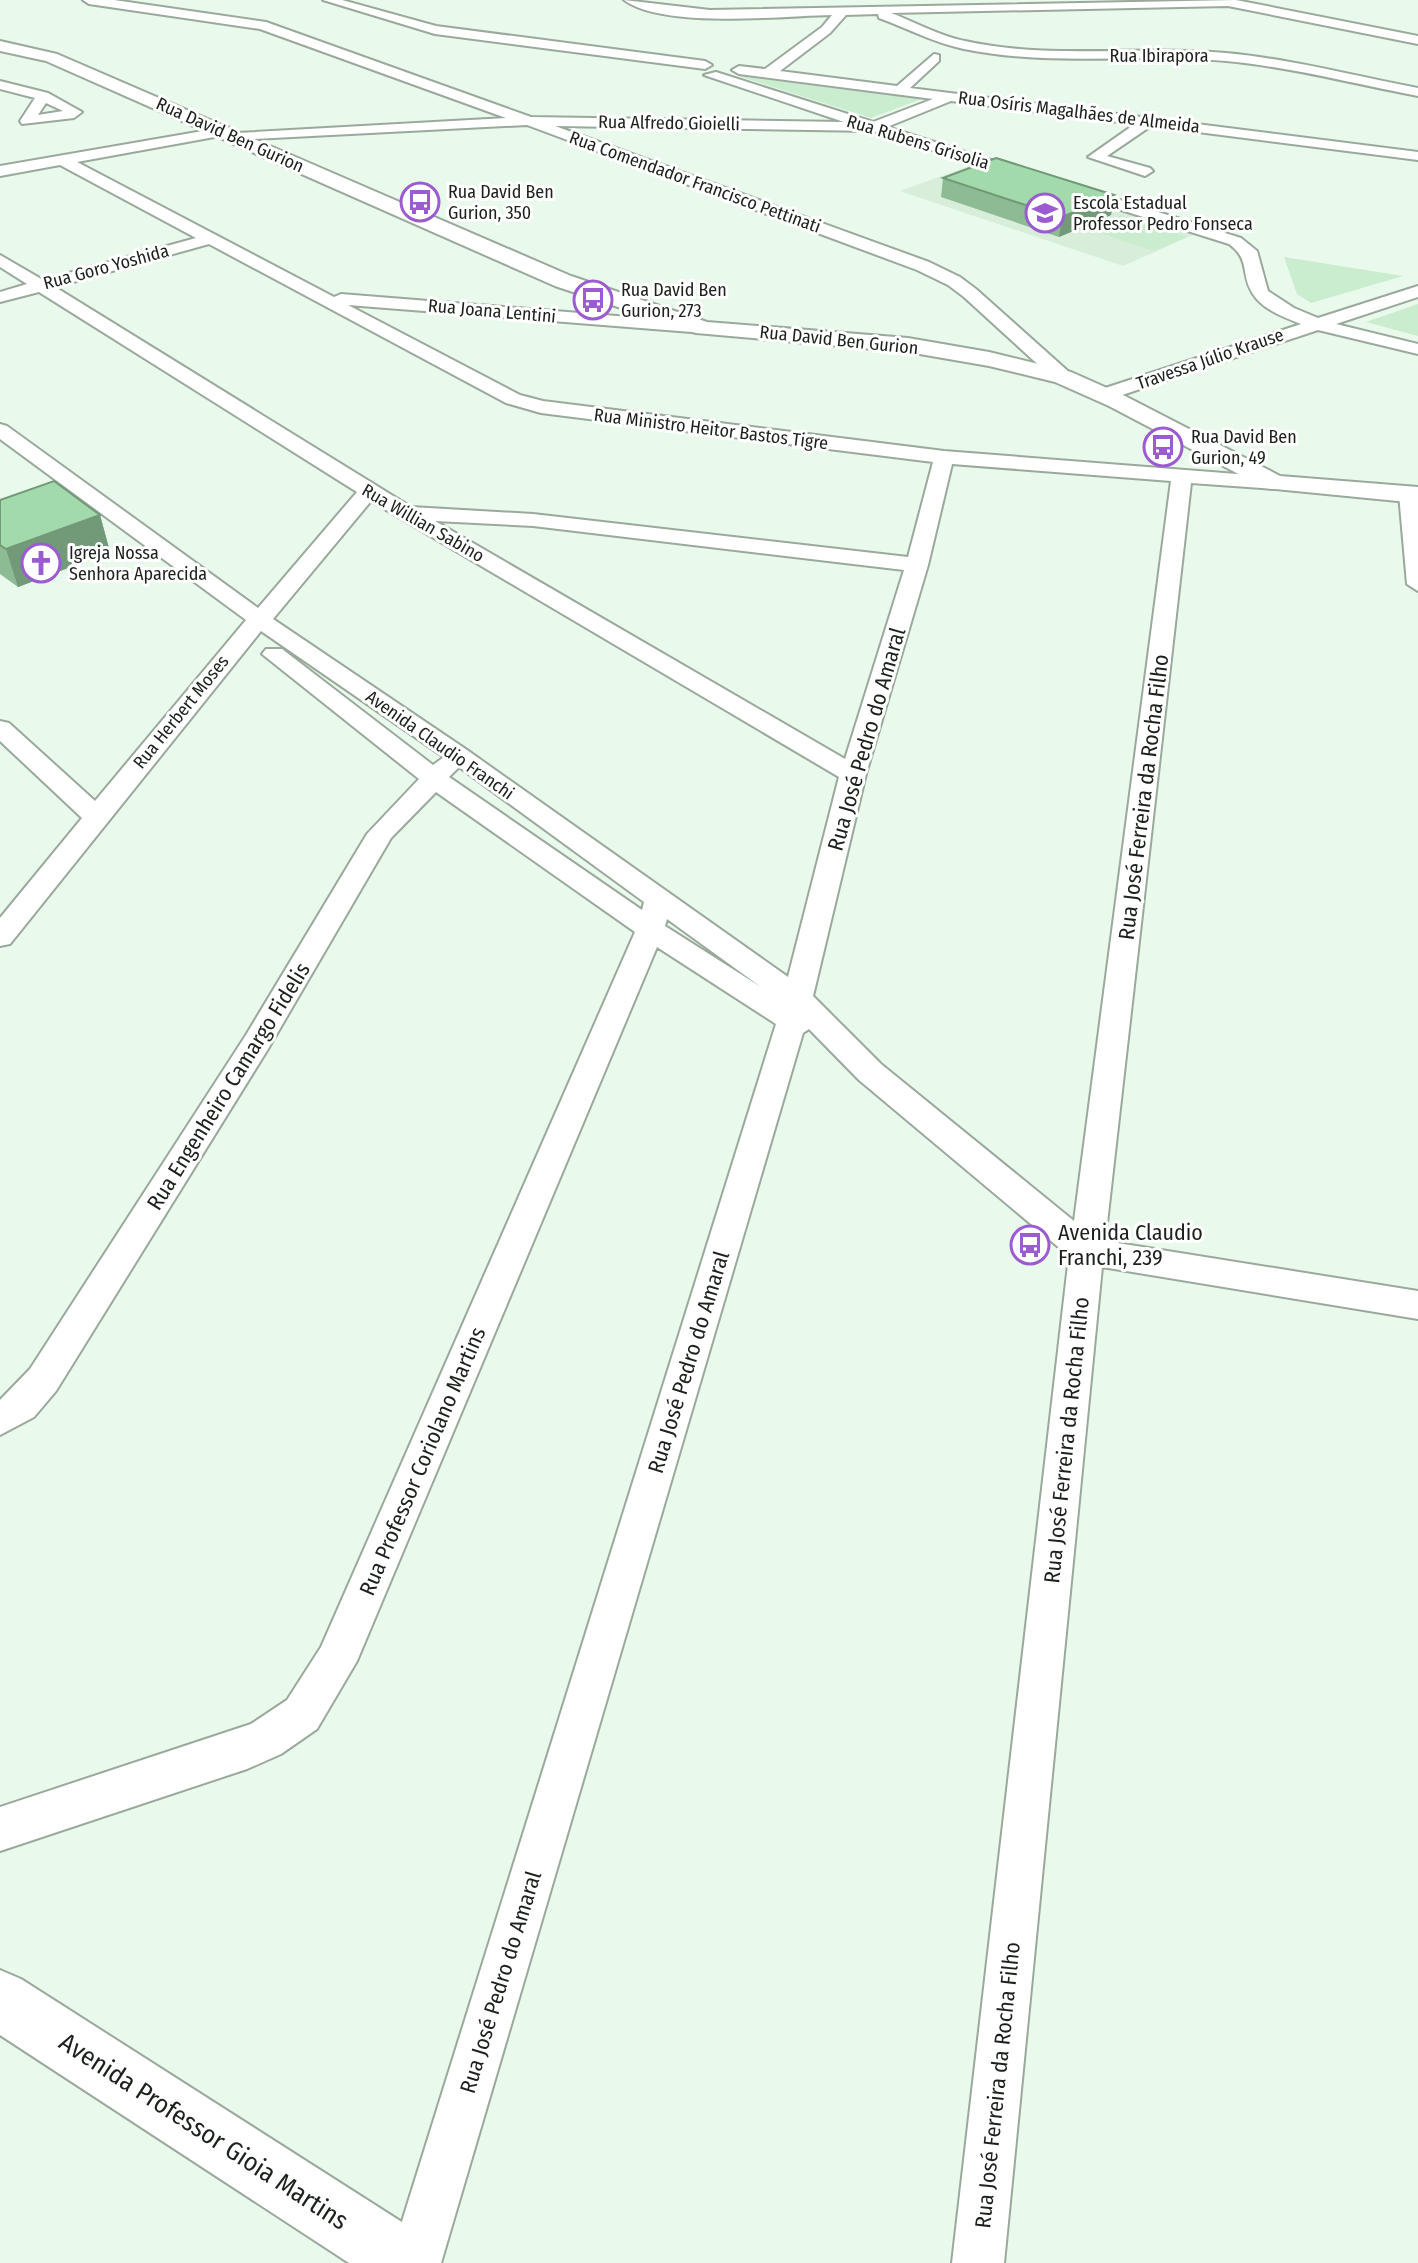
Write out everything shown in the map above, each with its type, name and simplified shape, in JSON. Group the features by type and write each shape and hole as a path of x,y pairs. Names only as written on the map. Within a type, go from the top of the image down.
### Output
{"street":[{"name":"Rua Comendador Francisco Pettinati","path":"89,0 262,25 298,36 943,275 970,293 1063,377"},
{"name":"Rua Osíris Magalhães de Almeida","path":"329,0 435,30 581,47 714,69"},
{"path":"630,0 673,12 1130,6 1223,1 1418,40"},
{"path":"1130,6 1169,0"},
{"path":"902,21 920,10"},
{"path":"769,73 826,30 842,11"},
{"name":"Rua Ibirapora","path":"873,11 944,40 994,50 1049,56 1225,57 1418,92"},
{"name":"Rua David Ben Gurion","path":"0,46 51,57 563,281 704,328 908,345 1063,377 1274,483"},
{"path":"900,90 934,58"},
{"name":"Rua Osíris Magalhães de Almeida","path":"667,62 690,70 769,73 1418,156"},
{"name":"Rua Rubens Grisolia","path":"714,69 873,127 1244,246 1251,257 1264,297 1318,323"},
{"path":"0,85 29,89 43,96"},
{"name":"Rua Alfredo Gioielli","path":"0,171 232,134 523,121 873,127 952,96"},
{"path":"1145,171 1098,159 1095,154 1150,121"},
{"name":"Rua Ministro Heitor Bastos Tigre","path":"62,160 513,399 541,407 944,457 1414,495"},
{"name":"Rua Goro Yoshida","path":"0,297 213,238"},
{"name":"Rua Willian Sabino","path":"0,260 369,491 853,774"},
{"name":"Travessa Júlio Krause","path":"1103,395 1418,291"},
{"name":"Rua Joana Lentini","path":"327,298 704,328"},
{"path":"1318,323 1362,338 1418,349"},
{"name":"Avenida Claudio Franchi","path":"0,430 253,626 432,777 654,915 795,1010 1087,1251"},
{"name":"Avenida Claudio Franchi","path":"0,454 253,626 458,755 654,915"},
{"name":"Rua José Pedro do Amaral","path":"415,2263 795,1010 853,774 917,565 944,457"},
{"name":"Rua José Ferreira da Rocha Filho","path":"978,2263 1087,1251 1182,476"},
{"name":"Rua Herbert Moses","path":"0,937 253,626 369,491"},
{"path":"1414,495 1418,584"},
{"path":"405,512 533,520 917,565"},
{"path":"0,728 96,816"},
{"name":"Rua Engenheiro Camargo Fidelis","path":"0,1419 21,1406 43,1380 257,1042 380,834 432,777 458,755"},
{"name":"Rua Professor Coriolano Martins","path":"0,1829 247,1748 283,1732 305,1715 336,1661 654,915"},
{"path":"1087,1251 1418,1305"},
{"name":"Avenida Professor Gioia Martins","path":"0,2000 407,2263"}],"shaded area":[{"path":"739,76 922,99 871,118"},
{"name":"Escola Estadual Professor Pedro Fonseca","path":"972,165 1193,235 1123,266 900,191"},
{"path":"1120,215 1187,237 1154,251 1087,229"},
{"path":"1284,257 1403,276 1311,303 1297,294"},
{"path":"1418,304 1418,336 1366,322"}],"building":[{"path":"996,158 1114,195 1062,217 943,178"},
{"path":"54,481 100,515 6,549 0,545 0,500"}],"place":[{"name":"Rua David Ben Gurion, 350","path":"420,202"},
{"name":"Escola Estadual Professor Pedro Fonseca","path":"1045,213"},
{"name":"Rua David Ben Gurion, 273","path":"593,300"},
{"name":"Rua David Ben Gurion, 49","path":"1163,447"},
{"name":"Igreja Nossa Senhora Aparecida","path":"41,563"},
{"name":"Avenida Claudio Franchi, 239","path":"1030,1245"}]}
